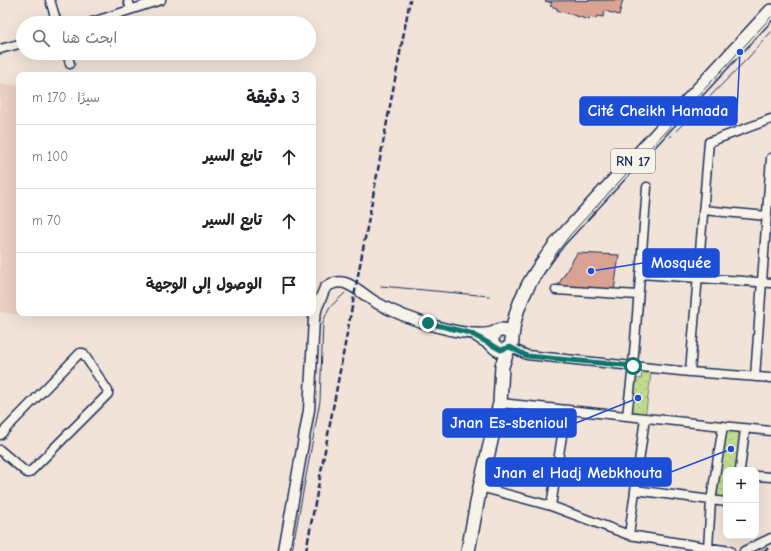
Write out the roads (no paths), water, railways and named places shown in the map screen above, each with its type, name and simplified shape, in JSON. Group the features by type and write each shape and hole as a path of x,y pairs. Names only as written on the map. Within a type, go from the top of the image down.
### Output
{"main road":[{"name":"RN 17","path":"504,339 531,277 560,239 771,11"},
{"path":"468,551 480,487 500,403 504,339"}],"street":[{"path":"50,0 55,16"},
{"path":"128,0 131,9"},
{"path":"110,16 161,0"},
{"path":"0,49 16,45"},
{"path":"69,60 70,64"},
{"path":"690,372 709,142 771,119"},
{"path":"755,377 771,158"},
{"path":"627,416 633,366 647,187"},
{"path":"703,210 767,216"},
{"path":"640,274 771,283"},
{"path":"316,311 325,288 334,283 346,283 394,312 440,327 504,339"},
{"path":"556,290 638,295"},
{"path":"284,551 309,410 315,316"},
{"path":"470,333 504,339 527,356 690,372 771,378"},
{"path":"0,435 80,353 83,353 108,391 108,394 29,472 27,473 0,450"},
{"path":"500,403 771,431"},
{"path":"550,506 566,410"},
{"path":"629,535 645,418"},
{"path":"708,548 711,501 723,426"},
{"path":"740,467 745,429"},
{"path":"759,476 771,477"},
{"path":"480,487 550,506 629,535 730,551"},
{"path":"635,490 723,502"},
{"path":"744,551 771,538"}],"tram line":[{"path":"540,280 555,255 570,235 771,17"},
{"path":"670,137 748,58 771,32"},
{"path":"381,286 489,296"},
{"path":"292,551 320,401 323,322 329,308 345,293"}],"railway":[{"path":"306,551 410,0"},
{"path":"763,551 771,547"}],"place":[{"name":"Cité Cheikh Hamada","path":"740,52"},
{"name":"Mosquée","path":"591,271"},
{"name":"Jnan Es-sbenioul","path":"638,398"},
{"name":"Jnan el Hadj Mebkhouta","path":"731,449"}]}
